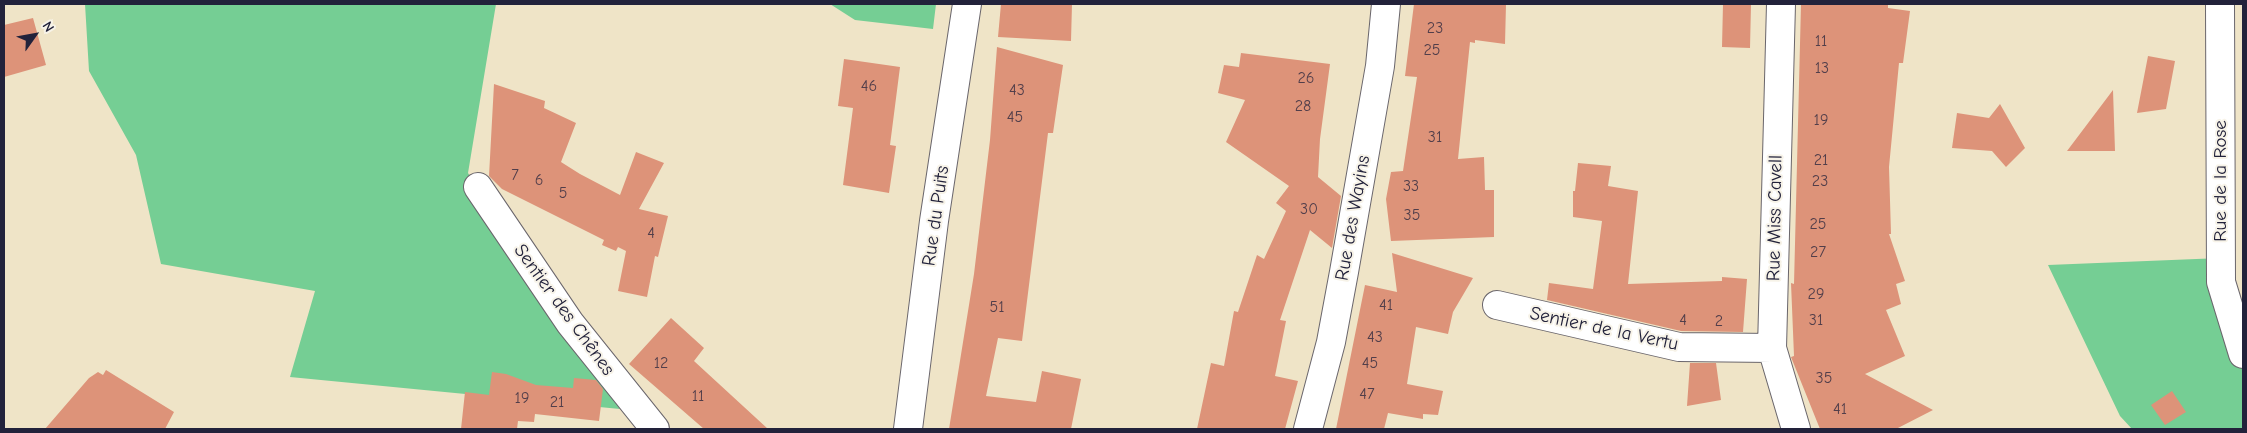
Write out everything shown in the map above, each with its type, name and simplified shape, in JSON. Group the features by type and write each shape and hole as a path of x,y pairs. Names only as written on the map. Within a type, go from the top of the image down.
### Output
{"street":[{"name":"Rue du Puits","path":"908,429 934,221 967,4"},
{"name":"Rue Miss Cavell","path":"1781,4 1772,348 1796,429"},
{"name":"Rue de la Rose","path":"2220,4 2221,282 2243,354"},
{"name":"Rue des Wayins","path":"1308,429 1331,342 1344,272 1380,66 1383,5"},
{"name":"Sentier des Chênes","path":"478,187 570,323 655,429"},
{"name":"Sentier de la Vertu","path":"1497,305 1680,348 1772,348"}],"green space":[{"path":"85,4 496,4 468,173 620,409 290,377 315,291 161,264 136,155 89,71"},
{"path":"830,4 936,4 933,29 855,20"},
{"path":"2221,258 2243,322 2243,429 2132,429 2120,416 2048,265"}],"building":[{"path":"1001,4 1072,4 1071,41 998,37"},
{"path":"1414,4 1506,4 1505,44 1475,40 1475,43 1470,42 1458,159 1484,157 1485,190 1494,190 1494,237 1391,241 1386,199 1391,172 1403,171 1417,77 1405,76"},
{"path":"1723,4 1751,4 1750,48 1722,47"},
{"path":"1801,4 1888,4 1888,8 1910,11 1903,63 1899,63 1889,167 1891,234 1889,234 1905,281 1896,284 1901,304 1886,310 1905,356 1865,374 1933,410 1896,429 1820,429 1791,357 1794,356 1791,283 1794,284"},
{"path":"33,18 46,65 4,77 4,25"},
{"path":"997,47 1063,65 1053,133 1048,133 1022,341 998,338 986,396 1036,402 1042,371 1081,379 1071,429 949,429 974,274 990,140"},
{"path":"1241,53 1330,64 1320,139 1318,177 1341,196 1332,248 1310,230 1280,320 1286,321 1275,376 1298,381 1285,429 1197,429 1211,363 1224,366 1234,311 1238,312 1257,255 1264,259 1286,211 1276,203 1289,186 1226,142 1245,100 1218,93 1224,65 1239,67"},
{"path":"2148,56 2175,61 2166,109 2137,113"},
{"path":"844,59 900,67 890,145 896,146 889,193 843,185 853,108 838,106"},
{"path":"494,84 545,101 544,108 576,123 561,162 620,195 636,152 664,163 639,209 668,216 658,257 655,256 647,297 618,291 626,251 618,247 616,251 602,245 604,240 502,189 489,176"},
{"path":"2113,90 2115,151 2067,151"},
{"path":"2000,104 2025,148 2006,167 1992,151 1952,148 1957,113 1989,118"},
{"path":"1578,163 1611,166 1608,186 1638,191 1628,284 1722,281 1722,277 1747,279 1743,332 1681,331 1547,300 1549,283 1593,289 1602,221 1573,217 1573,191 1575,191"},
{"path":"1392,253 1473,278 1453,312 1448,334 1416,327 1407,384 1443,391 1438,415 1423,414 1423,419 1388,413 1384,429 1336,429 1365,285 1397,292"},
{"path":"671,318 704,348 694,361 768,429 704,429 629,364"},
{"path":"1690,363 1716,363 1721,400 1687,406"},
{"path":"106,370 174,412 165,429 45,429 89,378 98,372 103,375"},
{"path":"492,372 506,374 536,385 573,388 574,378 596,380 603,389 599,421 535,414 534,422 518,421 517,429 461,429 465,392 489,395"},
{"path":"2172,391 2186,412 2165,425 2151,405"}]}
